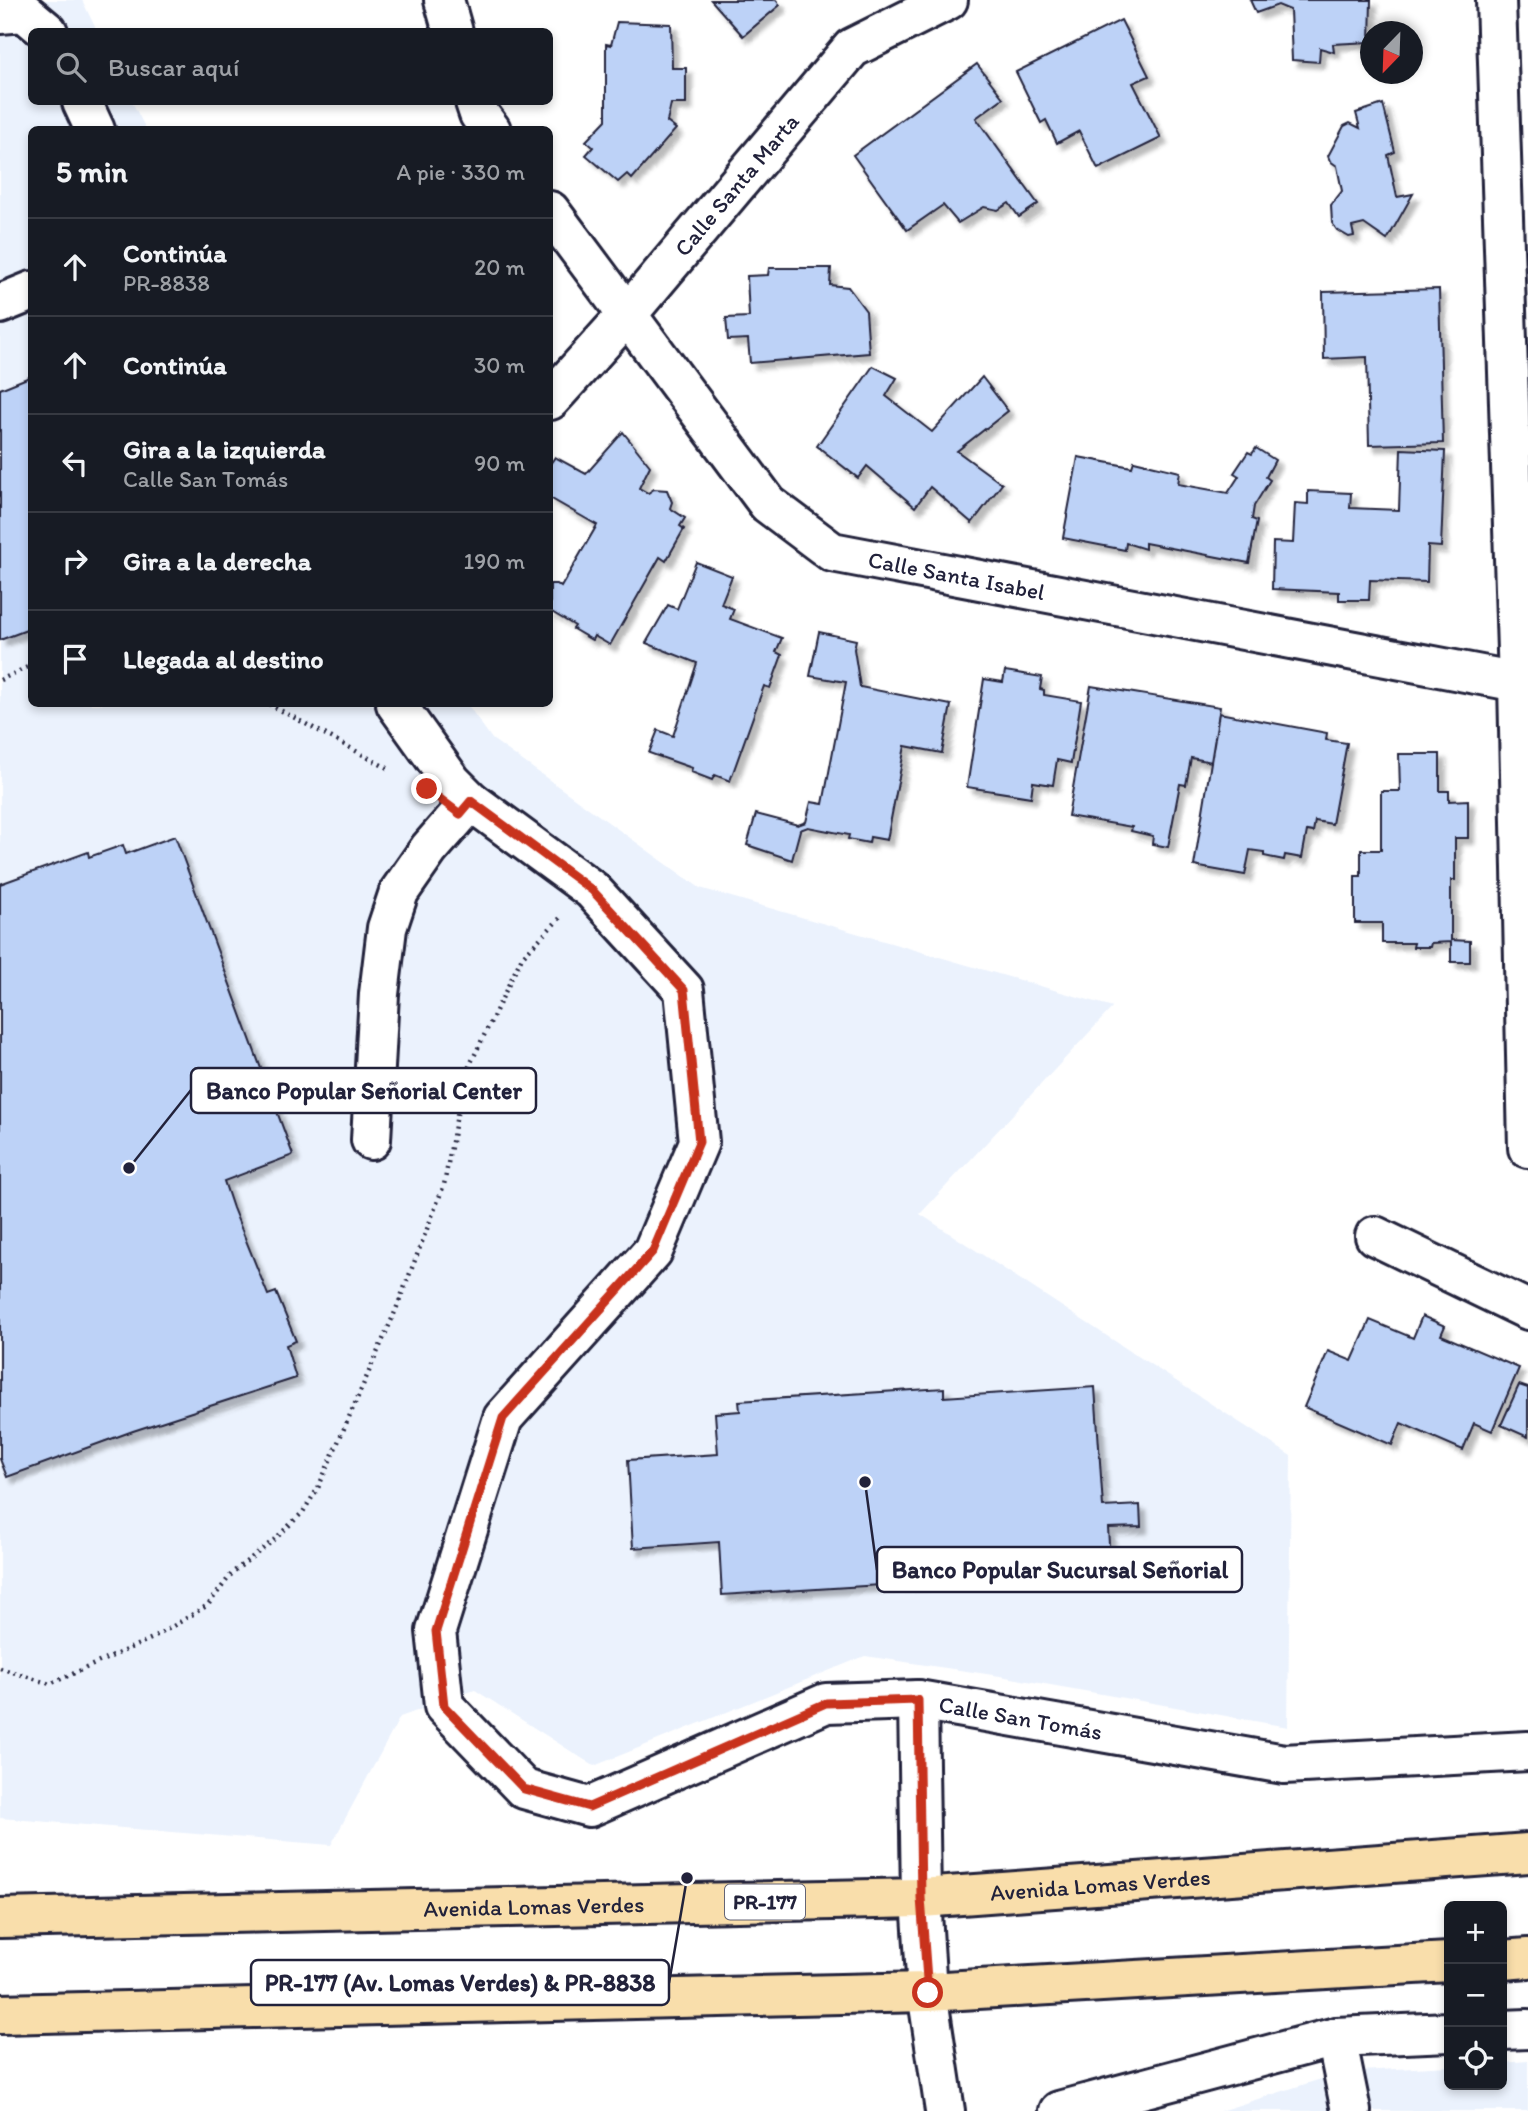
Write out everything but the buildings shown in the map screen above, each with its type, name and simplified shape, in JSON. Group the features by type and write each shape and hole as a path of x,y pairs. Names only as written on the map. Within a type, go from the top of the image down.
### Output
{"main road":[{"name":"Avenida Lomas Verdes","path":"0,1918 921,1898 1528,1853"},
{"path":"1507,1959 1528,1958"},
{"path":"0,2014 928,1993 1444,1962"}],"street":[{"name":"Calle Santa Marta","path":"553,397 626,316 852,48 948,0"},
{"path":"1496,0 1518,682 1528,1148"},
{"path":"0,14 24,12 43,28"},
{"path":"83,105 93,126"},
{"path":"476,105 488,126"},
{"name":"Calle Santa Isabel","path":"553,215 768,504 832,551 1518,682"},
{"path":"0,304 28,293"},
{"path":"371,1140 379,994 387,928 399,892 429,849 471,801 452,782 398,707"},
{"name":"Calle San Tomás","path":"471,801 592,890 684,990 699,1142 653,1251 503,1418 436,1631 444,1706 524,1789 589,1807 826,1703 918,1700 1284,1764 1528,1751"},
{"path":"1375,1236 1528,1310"},
{"path":"918,1700 921,1898 928,1993 946,2111"},
{"path":"1507,2030 1528,2029"},
{"path":"1059,2111 1336,2037 1444,2032"},
{"path":"1336,2037 1350,2111"}],"path":[{"path":"0,680 28,667"},
{"path":"275,707 403,776"},
{"path":"0,1668 50,1684 155,1637 208,1605 233,1572 274,1540 303,1512 317,1488 420,1251 444,1185 464,1076 522,957 566,912"}],"shaded area":[{"path":"0,0 82,0 96,28 28,28 28,105 134,105 144,126 28,126 28,707 469,707 492,739 700,888 1113,1007 920,1214 1291,1456 1288,1727 1000,1676 865,1656 594,1766 475,1690 400,1717 331,1845 0,1818"},
{"path":"1528,2061 1528,2111 1220,2111 1343,2072 1444,2066 1444,2090 1507,2090 1507,2063"}],"place":[{"name":"Banco Popular Señorial Center","path":"129,1168"},
{"name":"Banco Popular Sucursal Señorial","path":"865,1482"},
{"name":"PR-177 (Av. Lomas Verdes) & PR-8838","path":"687,1878"}],"route":[{"path":"427,789 460,814 471,801 592,890 684,990 699,1142 653,1251 503,1418 436,1631 444,1706 524,1789 589,1807 826,1703 918,1700 921,1898 928,1993"}]}
